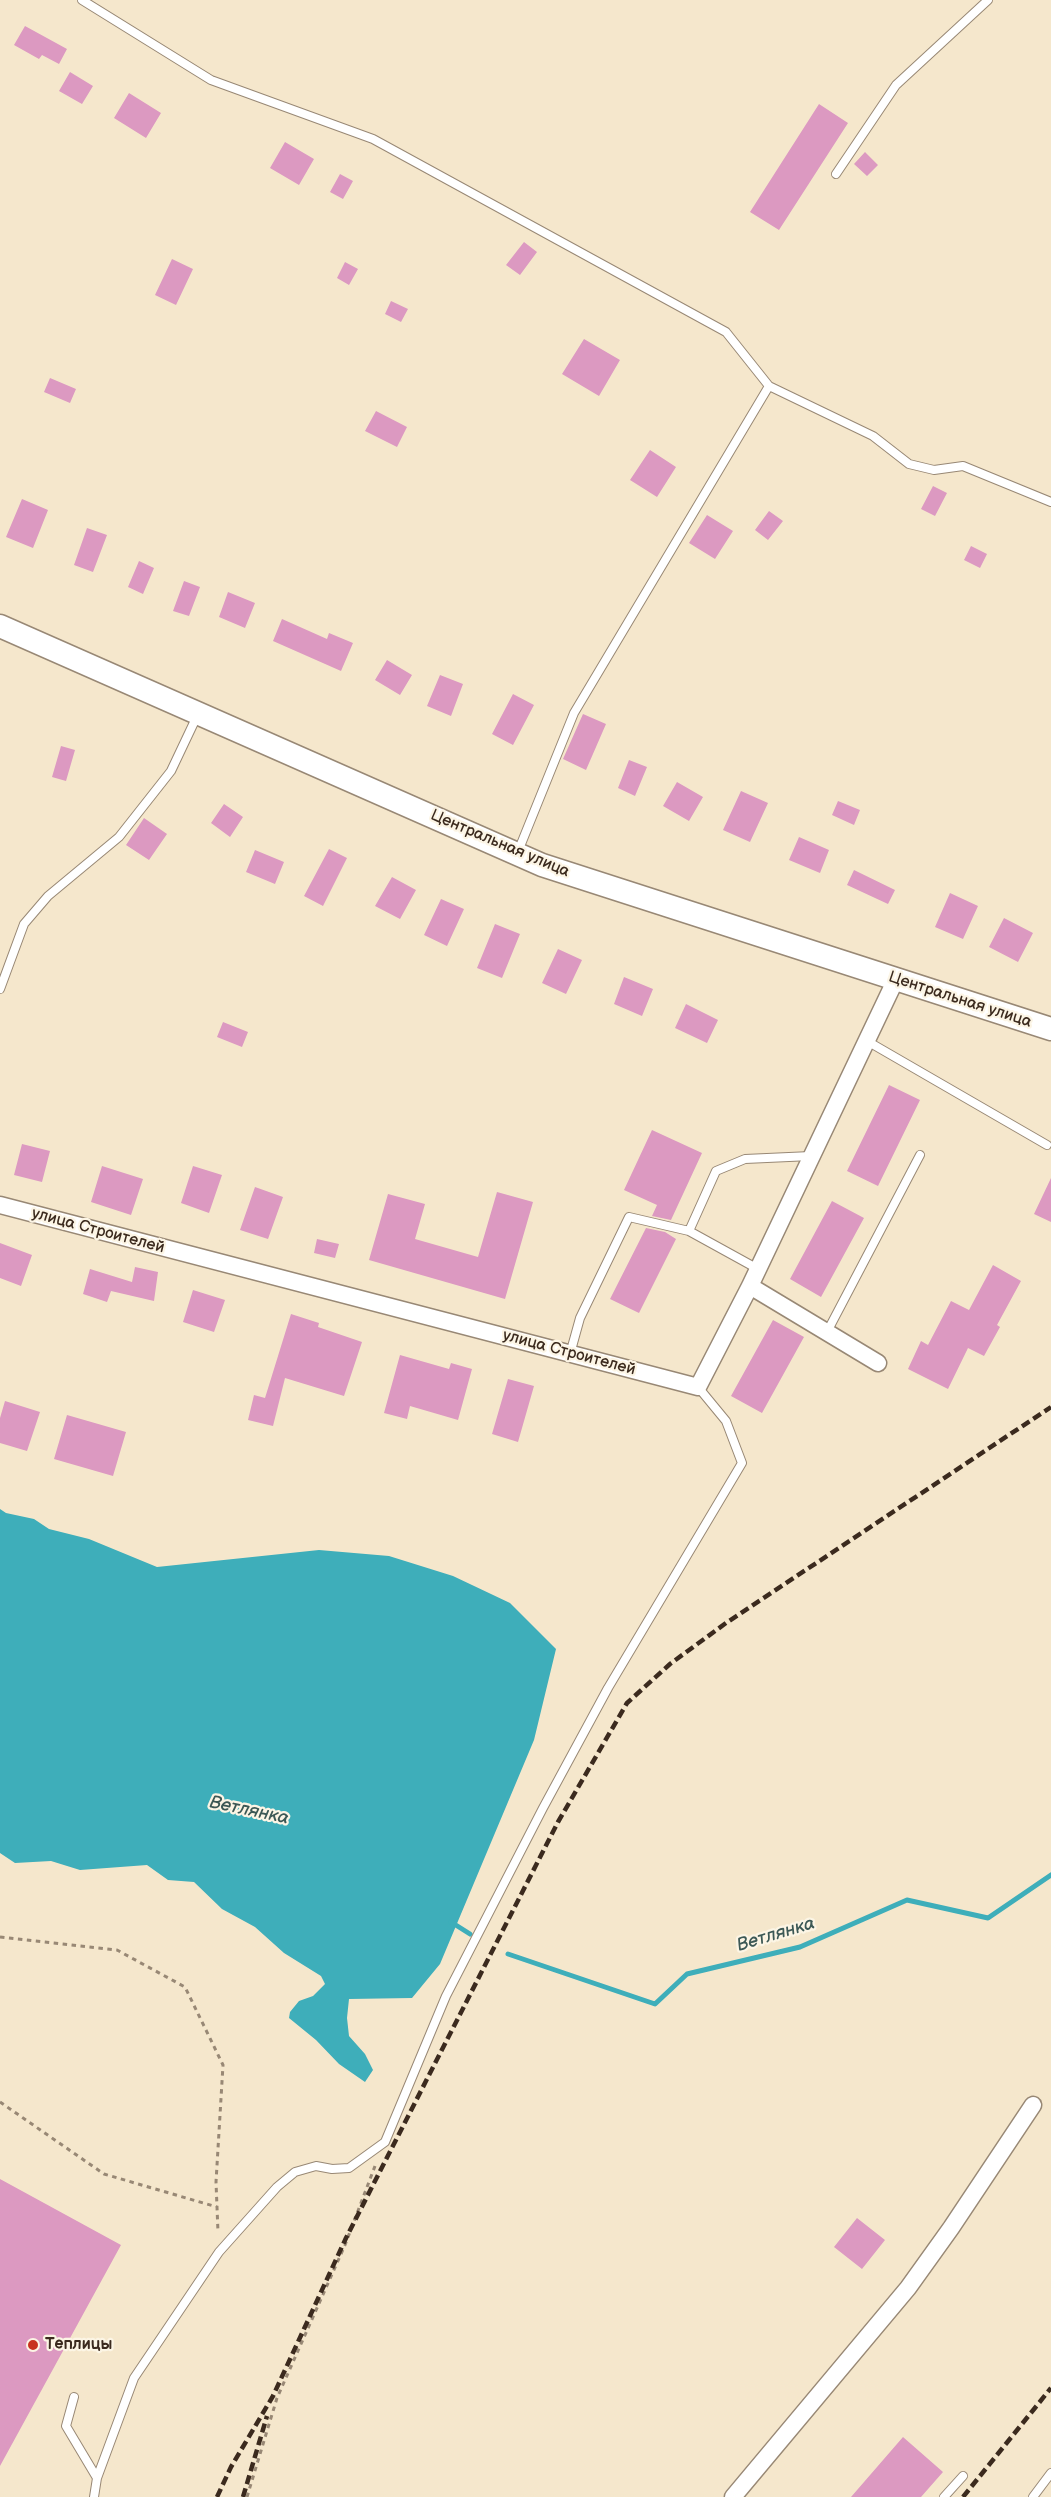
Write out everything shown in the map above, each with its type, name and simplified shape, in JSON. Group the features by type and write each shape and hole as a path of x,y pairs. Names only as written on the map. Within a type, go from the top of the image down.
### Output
{"main road":[{"name":"Центральная улица","path":"0,626 542,865 1051,1029"}],"street":[{"path":"698,1387 750,1286 896,979"},
{"name":"улица Строителей","path":"0,1205 698,1387"},
{"path":"750,1286 878,1363"},
{"path":"733,2497 908,2288 1033,2105"}],"lane":[{"path":"82,0 211,80 373,139 726,332 769,386 873,436 909,464 934,470 963,466 1051,502"},
{"path":"836,174 896,85 988,0"},
{"path":"517,854 574,713 769,386"},
{"path":"0,989 24,924 48,896 119,837 171,771 199,714"},
{"path":"867,1041 1047,1144"},
{"path":"827,1332 920,1155"},
{"path":"688,1231 716,1171 745,1159 812,1156"},
{"path":"570,1354 580,1318 629,1217 688,1231 758,1269"},
{"path":"94,2497 97,2478 134,2378 219,2252 277,2187 295,2172 316,2166 332,2169 350,2168 385,2142 446,1996 543,1808 608,1688 742,1463 726,1420 698,1387"},
{"path":"74,2397 66,2426 97,2478"},
{"path":"1033,2497 1051,2473"},
{"path":"945,2497 963,2476"}],"path":[{"path":"0,1937 117,1950 185,1987 223,2065 216,2182 219,2252"},
{"path":"0,2102 104,2174 217,2207"},
{"path":"247,2497 277,2398 345,2245 385,2142"}],"water":[{"path":"0,1509 6,1513 34,1519 49,1529 89,1539 157,1567 319,1550 389,1556 453,1576 510,1603 556,1649 534,1740 440,1964 412,1998 349,1999 347,2018 349,2036 365,2054 373,2070 365,2082 339,2064 316,2040 289,2018 290,2012 299,2001 313,1996 325,1984 321,1976 284,1953 255,1927 222,1909 194,1882 168,1880 147,1865 80,1870 51,1861 15,1863 0,1853"}],"building":[{"path":"25,26 67,49 59,64 42,55 39,59 14,45"},
{"path":"70,72 93,86 82,104 59,91"},
{"path":"129,93 161,113 146,138 114,118"},
{"path":"819,104 848,123 779,230 750,212"},
{"path":"285,142 314,159 299,185 270,168"},
{"path":"865,152 878,165 867,176 854,164"},
{"path":"340,174 353,181 343,199 330,192"},
{"path":"524,242 537,252 520,275 506,265"},
{"path":"172,259 193,269 176,305 155,295"},
{"path":"345,262 358,269 349,285 337,278"},
{"path":"391,301 408,309 401,322 385,314"},
{"path":"584,339 620,360 599,396 562,374"},
{"path":"50,378 76,389 70,403 44,392"},
{"path":"376,411 407,427 397,447 365,431"},
{"path":"650,450 676,467 657,497 630,480"},
{"path":"933,486 947,493 935,516 921,509"},
{"path":"22,499 48,510 33,548 6,537"},
{"path":"769,511 783,521 768,540 755,530"},
{"path":"707,515 733,531 715,559 689,543"},
{"path":"87,528 107,535 93,572 74,565"},
{"path":"971,546 987,554 980,568 964,560"},
{"path":"139,561 154,568 143,594 128,587"},
{"path":"184,581 200,587 189,616 173,611"},
{"path":"228,592 255,603 245,628 219,617"},
{"path":"282,619 327,639 329,633 353,643 341,671 273,641"},
{"path":"387,660 412,675 400,695 375,680"},
{"path":"440,675 463,684 451,716 427,706"},
{"path":"513,694 534,705 513,745 492,734"},
{"path":"583,714 606,724 586,770 563,759"},
{"path":"61,746 75,750 66,781 52,777"},
{"path":"629,760 647,767 635,796 618,788"},
{"path":"677,782 703,797 689,821 663,806"},
{"path":"741,791 768,803 750,842 723,830"},
{"path":"838,801 860,810 854,825 832,815"},
{"path":"224,804 243,817 230,837 211,823"},
{"path":"144,818 167,834 149,860 126,845"},
{"path":"799,837 829,850 820,873 789,860"},
{"path":"329,849 347,858 323,906 304,896"},
{"path":"255,850 284,862 275,884 246,872"},
{"path":"854,870 895,890 888,904 847,885"},
{"path":"392,877 416,890 400,919 375,906"},
{"path":"950,893 978,906 963,939 935,927"},
{"path":"441,899 464,909 447,946 424,935"},
{"path":"1004,918 1033,933 1018,962 989,947"},
{"path":"495,924 520,934 502,978 477,968"},
{"path":"558,949 582,960 566,994 542,983"},
{"path":"624,977 653,989 642,1016 614,1004"},
{"path":"686,1004 718,1020 707,1043 675,1028"},
{"path":"223,1022 248,1032 242,1047 217,1037"},
{"path":"889,1085 920,1100 878,1186 847,1171"},
{"path":"652,1130 702,1153 671,1220 652,1216 657,1205 624,1190"},
{"path":"22,1144 50,1151 42,1182 14,1175"},
{"path":"102,1166 143,1179 131,1215 91,1202"},
{"path":"193,1166 222,1175 209,1213 181,1203"},
{"path":"1051,1178 1051,1222 1034,1214"},
{"path":"255,1187 283,1197 268,1239 240,1230"},
{"path":"497,1192 533,1202 505,1299 369,1260 388,1194 425,1204 415,1239 478,1257"},
{"path":"832,1201 864,1218 821,1297 790,1279"},
{"path":"646,1228 665,1232 676,1239 639,1313 610,1299"},
{"path":"317,1239 339,1244 335,1258 314,1253"},
{"path":"0,1243 32,1255 21,1286 0,1278"},
{"path":"993,1265 1021,1281 997,1325 1000,1327 984,1356 968,1348 948,1389 908,1369 921,1341 928,1345 951,1301 969,1310"},
{"path":"135,1267 158,1272 154,1301 111,1291 107,1302 83,1294 90,1269 132,1282"},
{"path":"193,1290 225,1300 214,1332 183,1322"},
{"path":"291,1314 319,1323 318,1327 362,1342 344,1396 285,1378 273,1426 248,1420 254,1395 265,1398"},
{"path":"773,1320 804,1337 762,1413 731,1396"},
{"path":"400,1355 449,1369 451,1363 472,1369 458,1420 410,1406 407,1419 384,1413"},
{"path":"508,1379 534,1386 518,1442 492,1434"},
{"path":"5,1401 40,1412 27,1451 0,1443 0,1418"},
{"path":"67,1415 126,1432 113,1476 54,1459"},
{"name":"Теплицы","path":"0,2179 121,2245 0,2466"},
{"path":"857,2218 885,2240 862,2269 834,2247"},
{"path":"903,2437 943,2472 921,2497 851,2497"}],"waterway":[{"name":"Ветлянка","path":"508,1954 655,2004 687,1974 800,1947 907,1900 988,1918 1051,1875"},
{"name":"Ветлянка","path":"451,1922 470,1934"}],"railway":[{"path":"217,2497 231,2467 273,2396 346,2238 558,1822 627,1703 670,1664 726,1623 1051,1407"},
{"path":"963,2497 1051,2388"},
{"path":"243,2497 267,2416"}],"place":[{"name":"Теплицы","path":"33,2345"}]}
